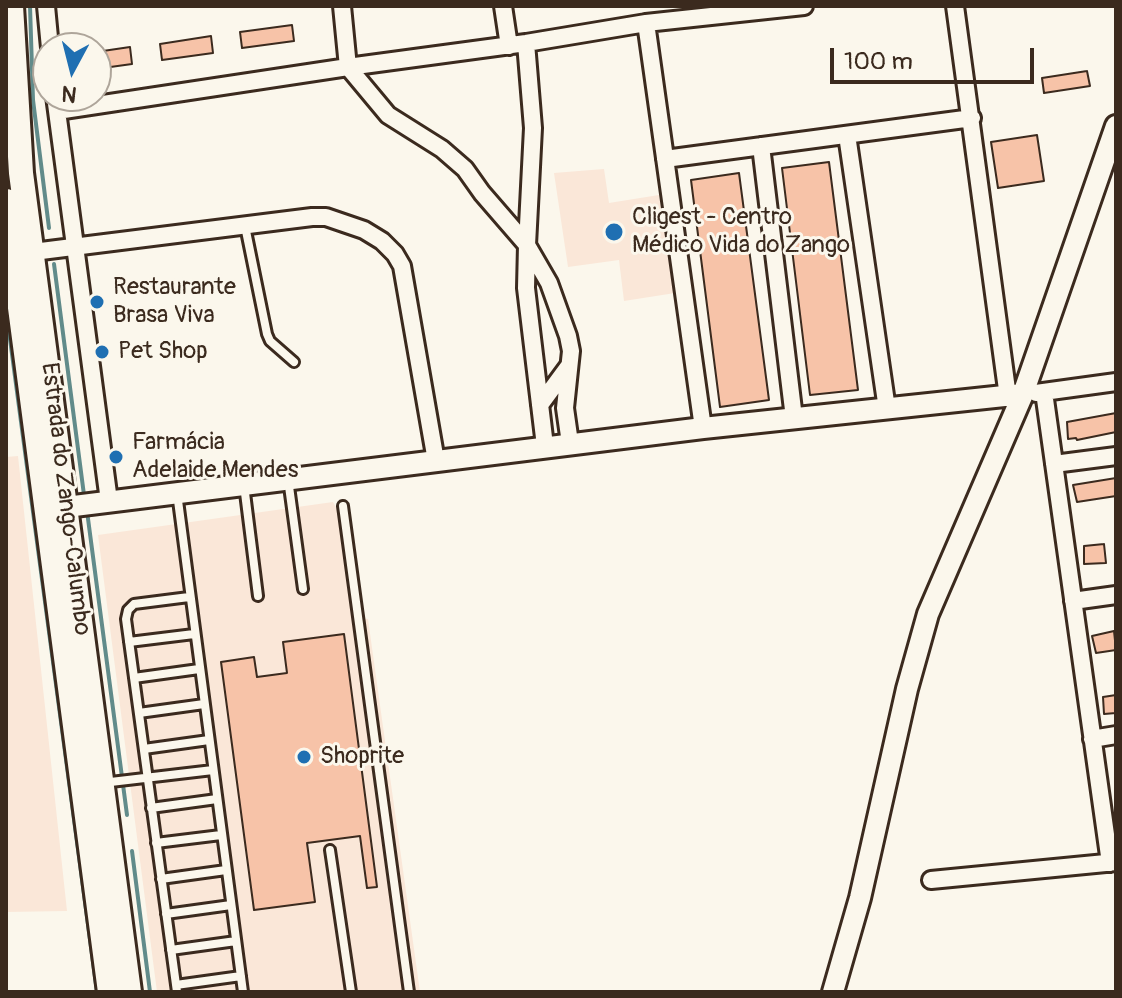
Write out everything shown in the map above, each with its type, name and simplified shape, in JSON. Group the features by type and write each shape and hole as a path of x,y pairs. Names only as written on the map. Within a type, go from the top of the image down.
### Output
{"main road":[{"name":"Estrada do Zango-Calumbo","path":"11,6 19,158 54,249 87,504 129,992"},
{"path":"6,201 10,282 110,992"}],"street":[{"path":"46,6 48,32"},
{"path":"342,6 348,67 388,115 442,149 465,169 527,245 549,283 571,351 565,408 570,443"},
{"path":"503,6 517,44 533,128 526,288 545,446"},
{"path":"112,96 517,44 646,23 665,13 804,6"},
{"path":"955,6 1015,396"},
{"path":"646,23 703,428"},
{"path":"56,112 54,249 87,504 570,443 1015,396 1116,382"},
{"path":"665,159 972,118"},
{"path":"833,992 860,898 923,630 1116,126"},
{"path":"847,135 887,409"},
{"path":"761,146 794,418"},
{"path":"54,249 326,217 364,230 382,241 402,266 436,461"},
{"path":"540,405 569,365"},
{"path":"536,370 565,408"},
{"path":"931,880 1113,863 1092,739 1044,392"},
{"path":"1054,464 1116,456"},
{"path":"1073,601 1116,595"},
{"path":"1092,739 1116,735"}],"lane":[{"path":"245,225 267,334 270,341 294,362"},
{"path":"288,479 303,589"},
{"path":"244,484 258,596"},
{"path":"177,493 243,992"},
{"path":"343,506 409,992"},
{"path":"189,597 134,604 128,610 126,619 151,808 176,988 241,976"},
{"path":"129,642 194,634"},
{"path":"134,678 199,669"},
{"path":"139,713 204,704"},
{"path":"144,749 209,740"},
{"path":"109,782 213,770"},
{"path":"151,808 217,799"},
{"path":"156,843 221,835"},
{"path":"330,850 351,992"},
{"path":"161,879 226,870"},
{"path":"166,914 231,905"},
{"path":"171,950 236,941"}],"shaded area":[{"name":"Cligest - Centro Médico Vida do Zango","path":"604,169 609,203 659,195 675,293 624,301 619,260 568,267 554,173"},
{"path":"18,456 67,911 6,912 6,457"},
{"name":"Shoprite","path":"333,502 345,524 352,617 368,619 420,992 157,992 98,535"}],"building":[{"path":"292,25 294,41 242,48 240,32"},
{"path":"211,36 213,53 162,60 160,44"},
{"path":"130,47 132,64 112,67 112,50"},
{"path":"1087,71 1090,86 1044,93 1042,78"},
{"path":"1037,135 1044,181 998,188 991,142"},
{"path":"829,162 858,390 810,395 782,168"},
{"path":"739,173 769,400 720,407 691,180"},
{"path":"1116,413 1116,432 1068,439 1067,422"},
{"path":"1116,478 1116,496 1077,502 1073,485"},
{"path":"1104,544 1106,563 1084,564 1084,546"},
{"path":"1114,631 1116,650 1096,653 1092,636"},
{"path":"344,634 377,887 367,888 360,836 307,843 315,902 254,910 221,662 254,657 257,677 287,673 283,642"},
{"path":"1116,695 1116,713 1104,714 1103,697"}],"waterway":[{"path":"30,6 33,100 49,228"},
{"path":"54,264 84,495"},
{"path":"6,309 97,992"},
{"path":"87,511 127,815"},
{"path":"132,851 150,992"}],"place":[{"name":"Cligest - Centro Médico Vida do Zango","path":"614,232"},
{"name":"Restaurante Brasa Viva","path":"97,302"},
{"name":"Pet Shop","path":"102,352"},
{"name":"Farmácia Adelaide Mendes","path":"116,457"},
{"name":"Shoprite","path":"304,757"}]}
